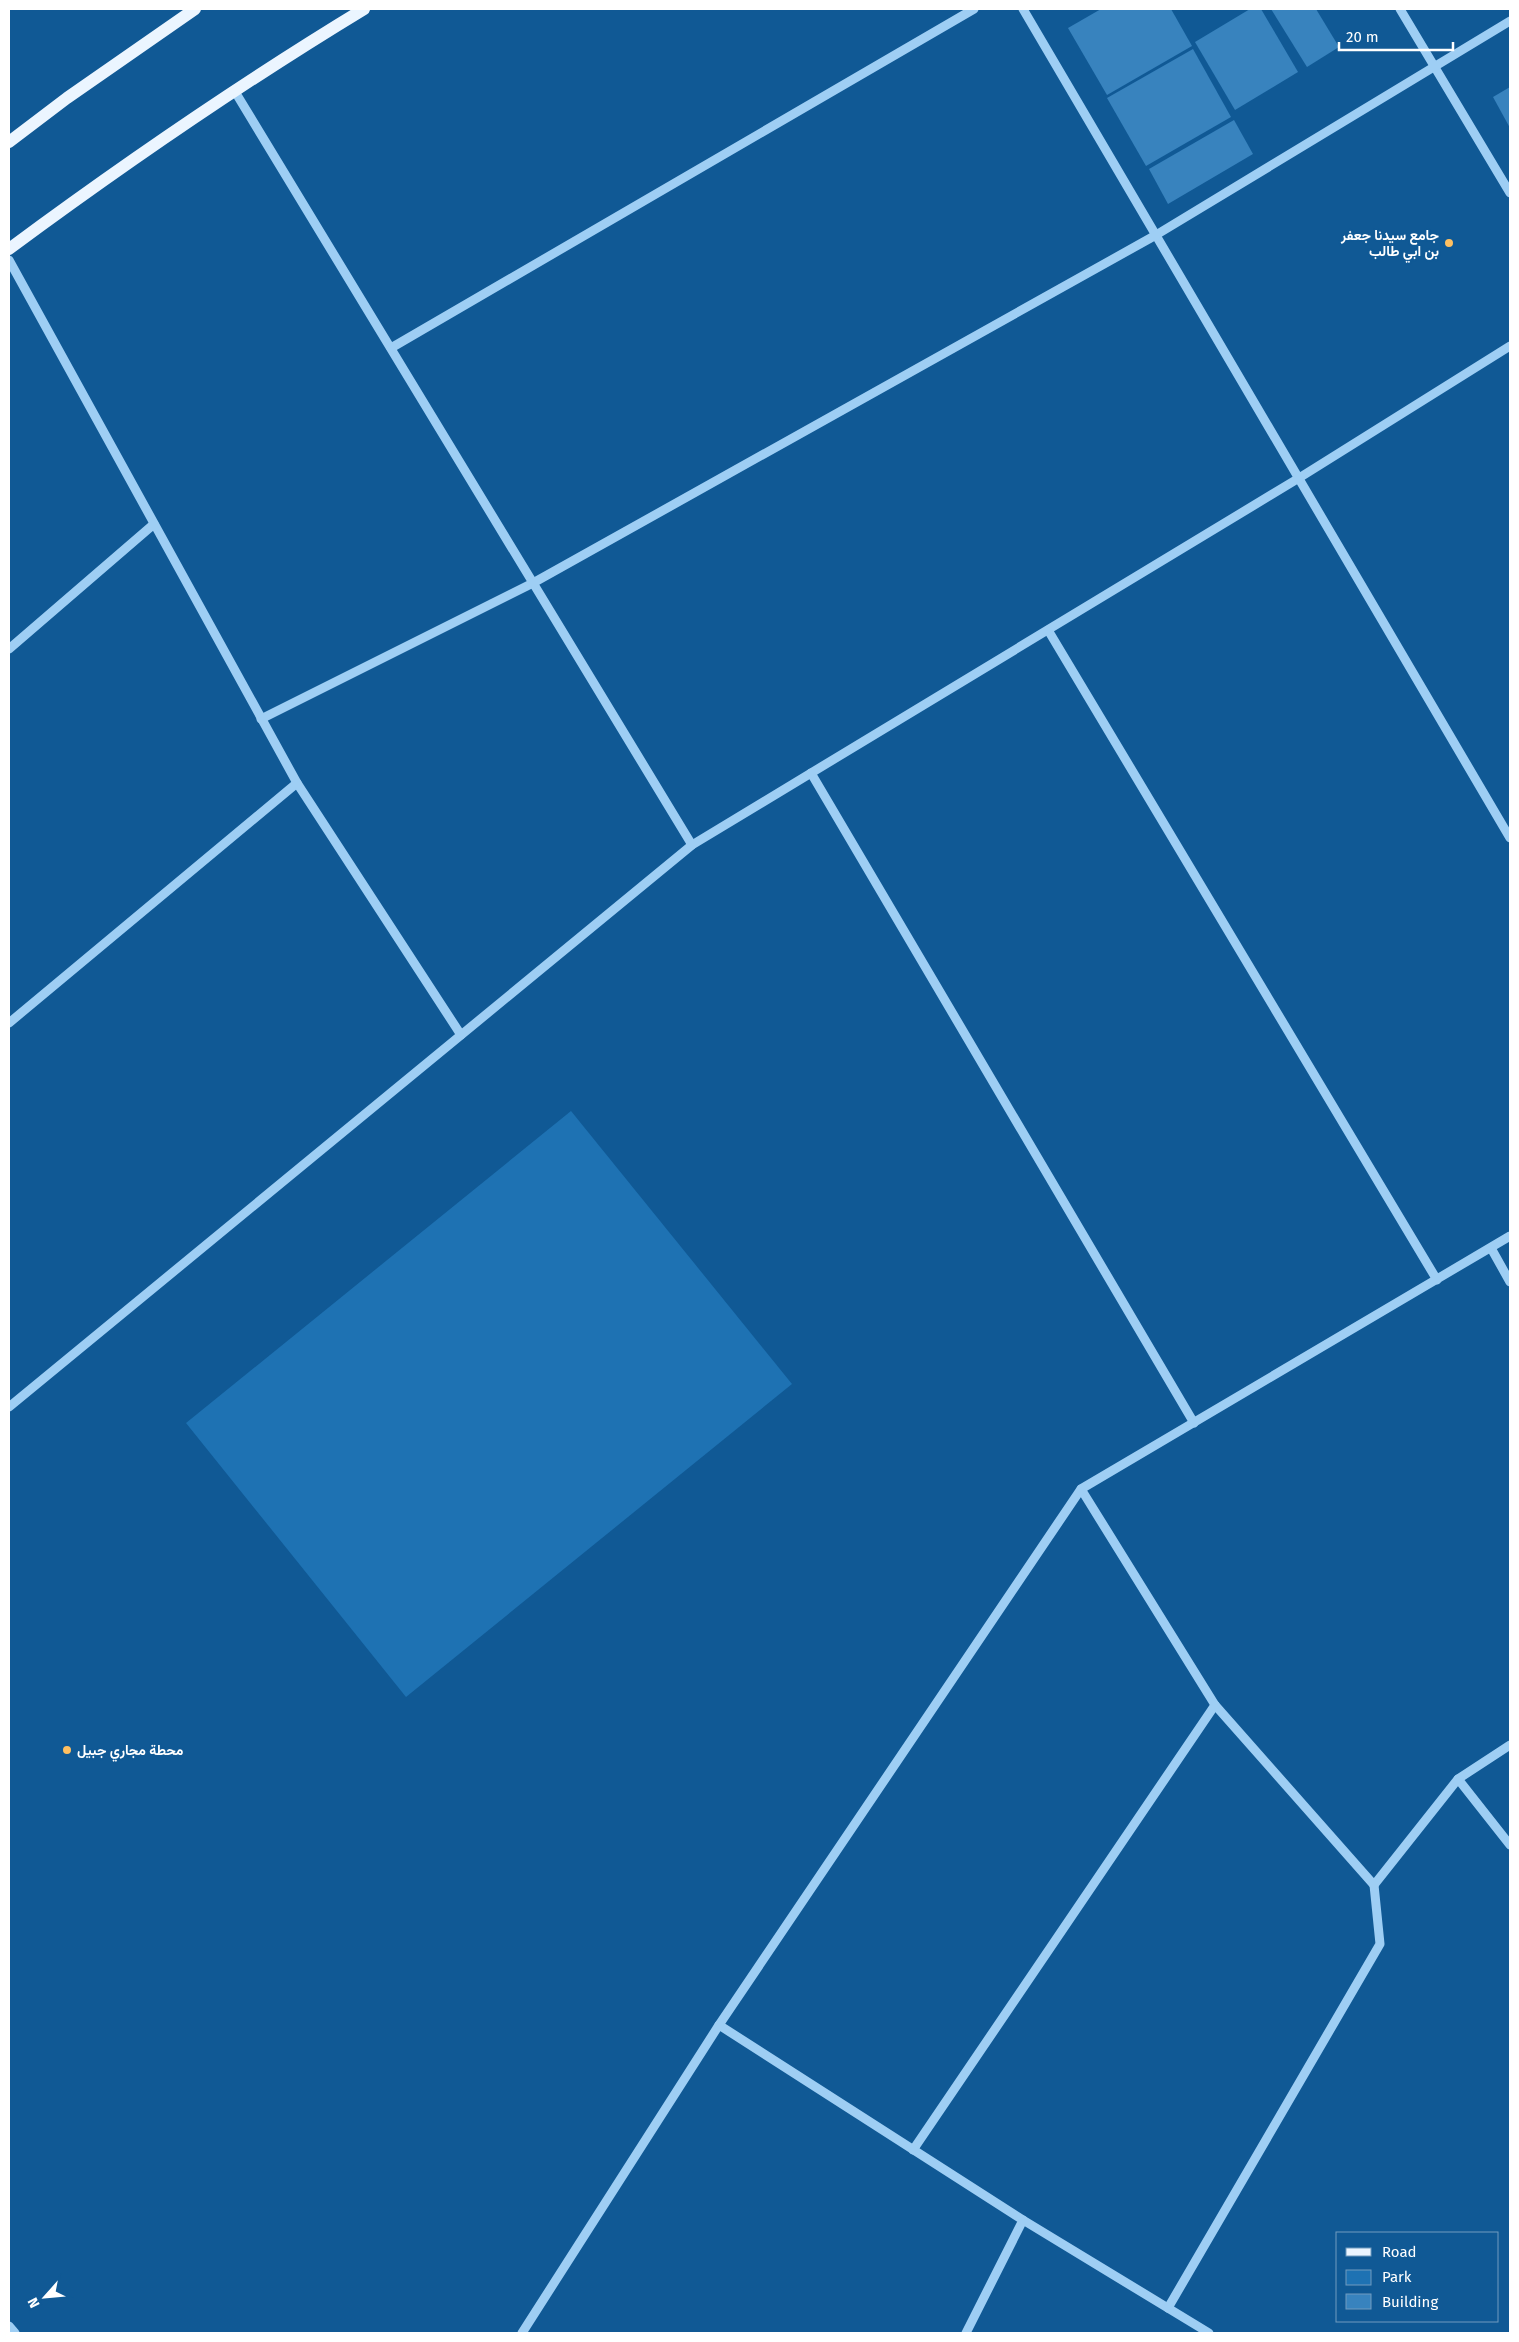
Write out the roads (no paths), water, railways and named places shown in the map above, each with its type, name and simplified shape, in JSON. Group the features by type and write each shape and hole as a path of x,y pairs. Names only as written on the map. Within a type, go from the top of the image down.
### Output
{"main road":[{"path":"9,142 67,98 195,9"},
{"path":"9,249 156,142 234,90 364,9"}],"street":[{"path":"391,348 974,9"},
{"path":"1023,9 1510,838"},
{"path":"1400,9 1436,66 1510,193"},
{"path":"261,719 533,583 1156,234 1510,21"},
{"path":"234,90 692,845"},
{"path":"9,260 297,784 460,1035"},
{"path":"9,1407 692,845 1299,478 1510,346"},
{"path":"9,649 154,524"},
{"path":"1048,630 1437,1280"},
{"path":"811,773 1194,1423"},
{"path":"9,1023 297,784"},
{"path":"522,2333 719,2025 1081,1489 1510,1236"},
{"path":"1491,1248 1510,1282"},
{"path":"1081,1489 1215,1705 1374,1885 1380,1944 1168,2308"},
{"path":"913,2150 1215,1705"},
{"path":"1374,1885 1458,1779 1510,1745"},
{"path":"1458,1779 1510,1845"},
{"path":"719,2025 1023,2220 1209,2333"},
{"path":"966,2333 1023,2220"},
{"path":"9,2326 15,2333"}],"place":[{"name":"جامع سيدنا جعفر بن ابي طالب","path":"1449,243"},
{"name":"محطة مجاري جبيل","path":"67,1750"}]}
